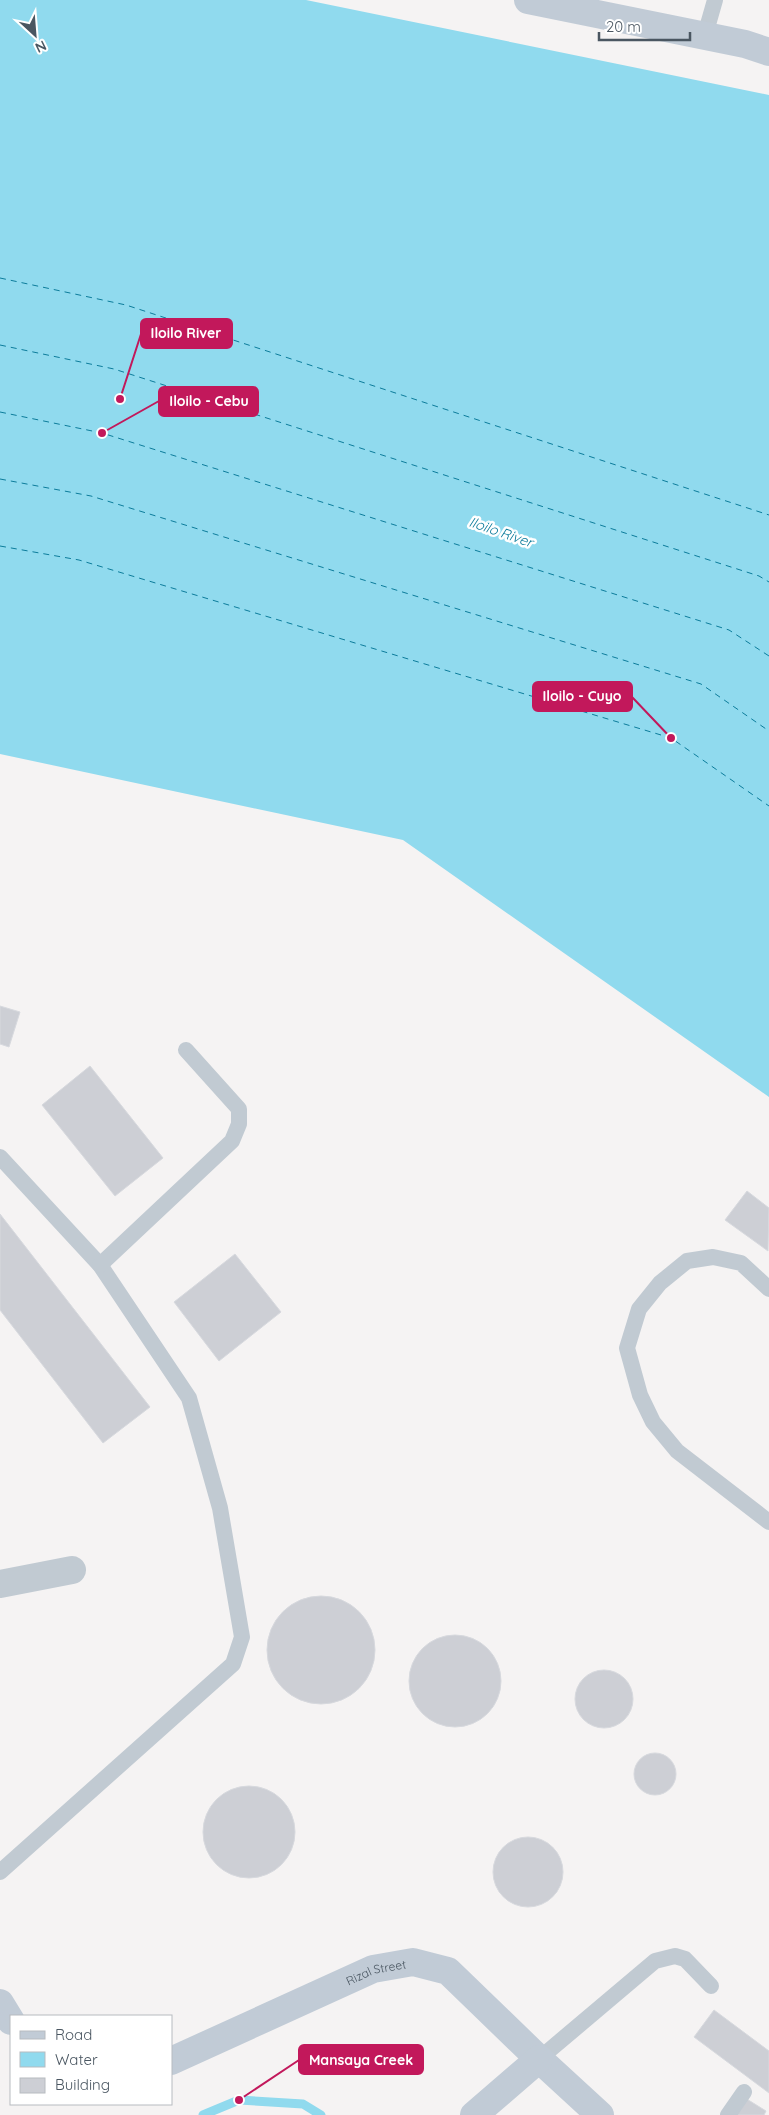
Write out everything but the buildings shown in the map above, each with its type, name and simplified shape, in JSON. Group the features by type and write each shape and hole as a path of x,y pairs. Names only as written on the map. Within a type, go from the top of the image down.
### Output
{"street":[{"path":"528,0 704,35 745,44 769,52"},
{"path":"0,1584 72,1570"},
{"name":"Rizal Street","path":"172,2061 373,1969 412,1962 448,1971 600,2115"},
{"path":"0,2003 10,2018"},
{"path":"474,2115 539,2059"}],"lane":[{"path":"704,35 715,0"},
{"path":"100,1264 232,1141 239,1124 239,1109 186,1050"},
{"path":"0,1157 100,1264 189,1398 220,1508 242,1637 233,1664 0,1872"},
{"path":"769,1289 741,1263 713,1256 687,1261 660,1283 639,1309 627,1348 640,1395 653,1422 676,1451 769,1522"},
{"path":"539,2059 656,1961 675,1956 685,1959 710,1986"},
{"path":"728,2115 744,2092"}],"water":[{"path":"0,0 306,0 769,95 769,1097 403,840 0,754"}],"waterway":[{"path":"203,2115 239,2100 303,2104 321,2115"}],"ferry route":[{"path":"0,278 126,305 769,515"},
{"path":"0,345 114,369 759,576 769,582"},
{"path":"0,412 102,433 729,630 769,656"},
{"path":"0,479 91,496 701,684 769,731"},
{"path":"0,546 79,560 671,738 769,806"}],"place":[{"name":"Iloilo River","path":"120,399"},
{"name":"Iloilo - Cebu","path":"102,433"},
{"name":"Iloilo - Cuyo","path":"671,738"},
{"name":"Mansaya Creek","path":"239,2100"}]}
